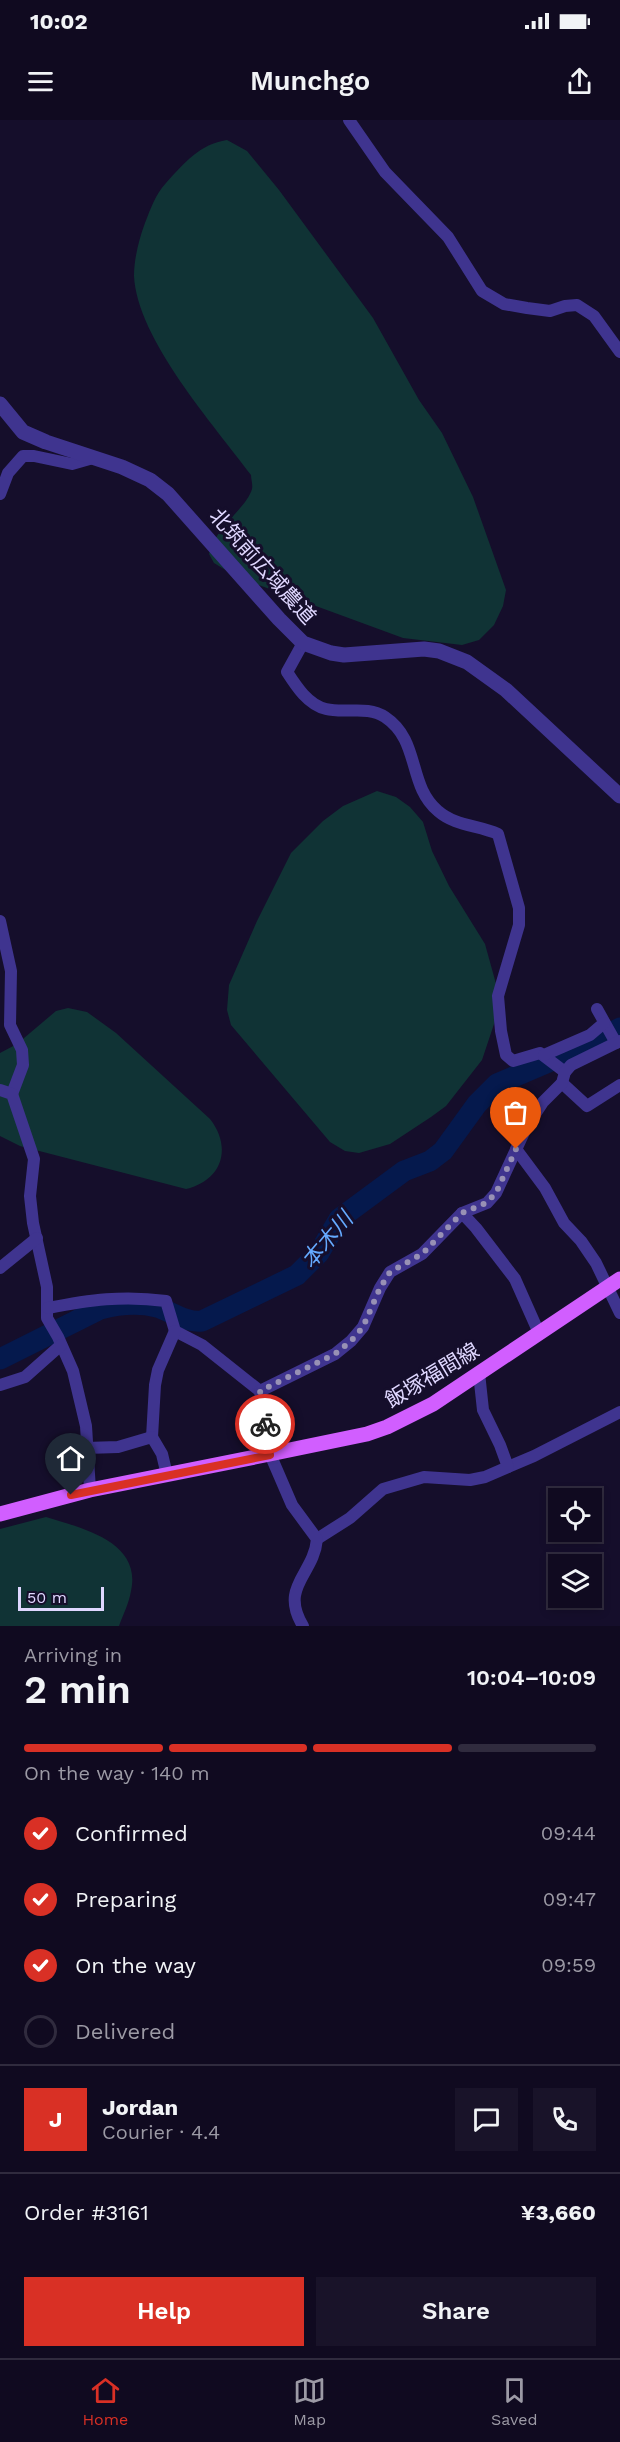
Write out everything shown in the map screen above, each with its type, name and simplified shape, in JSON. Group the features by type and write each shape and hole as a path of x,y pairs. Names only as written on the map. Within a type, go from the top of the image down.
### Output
{"main road":[{"name":"飯塚福間線","path":"4,1509 167,1474 270,1455 366,1434 387,1427 433,1404 614,1282"}],"street":[{"path":"349,120 385,172 448,237 482,291 504,304 526,308 550,311 577,305 594,316 620,352"},
{"name":"北筑前広域農道","path":"0,404 23,432 122,467 150,480 168,494 303,643 338,654 424,649 453,655 467,662 506,690 620,796"},
{"path":"0,494 8,473 23,456 72,464 93,458"},
{"path":"303,643 287,672 307,698 325,709 358,710 385,717 404,737 413,756 417,778 425,799 438,812 450,819 498,834 519,908 519,925 498,996 506,1055 513,1061 540,1053 544,1055 587,1106 620,1085"},
{"path":"0,921 11,971 10,1025 22,1050 23,1065 6,1092 34,1159 30,1196 47,1287 47,1318 72,1371 86,1426 90,1490"},
{"path":"260,1391 335,1354 351,1341 363,1327 380,1288 390,1272 422,1254 462,1213 486,1203 496,1193 526,1128 571,1065 618,1042 597,1009"},
{"path":"544,1055 590,1035 604,1023"},
{"path":"516,1149 545,1188 564,1223 614,1282 620,1313"},
{"path":"462,1213 476,1227 515,1279 539,1333"},
{"path":"0,1268 37,1238"},
{"path":"48,1308 98,1298 140,1297 166,1301 175,1331 158,1370 152,1437 162,1454 167,1474"},
{"path":"175,1331 202,1345 260,1391 270,1455 292,1505 317,1539"},
{"path":"0,1385 25,1377 61,1345"},
{"path":"479,1373 483,1410 508,1467"},
{"path":"303,1626 296,1612 295,1589 312,1562 317,1539 350,1518 383,1489 424,1477 470,1480 485,1477 534,1456 620,1412"},
{"path":"86,1448 118,1447 152,1437"}],"green space":[{"path":"227,140 247,151 279,190 373,318 419,400 442,433 473,497 506,590 503,606 494,625 479,640 462,645 403,638 237,577 214,563 209,554 224,526 249,496 252,487 251,475 180,380 148,327 138,301 134,269 143,229 162,188 179,168 201,150"},
{"path":"377,791 396,797 410,807 423,822 432,851 449,886 485,944 498,991 495,1021 482,1060 446,1106 390,1144 359,1153 345,1151 330,1142 231,1025 227,1010 229,985 257,921 291,853 323,821 343,806"},
{"path":"68,1008 87,1012 116,1033 210,1119 221,1140 222,1151 216,1170 208,1178 199,1185 186,1189 20,1146 0,1136 0,1053 17,1044 56,1011"},
{"path":"46,1517 76,1526 106,1539 127,1560 132,1574 131,1591 119,1626 0,1626 0,1529"}],"waterway":[{"name":"本木川","path":"0,1359 100,1309 143,1304 157,1307 179,1317 202,1321 297,1275 319,1253 339,1219 404,1171 430,1161 443,1151 477,1104 497,1084 581,1048 620,1028"}],"way so far":[{"path":"265,1424 260,1391 296,1376 335,1354 351,1341 363,1327 380,1288 390,1272 422,1254 462,1213 486,1203 496,1193 516,1149"}],"route":[{"path":"71,1495 270,1455 265,1424"}]}
